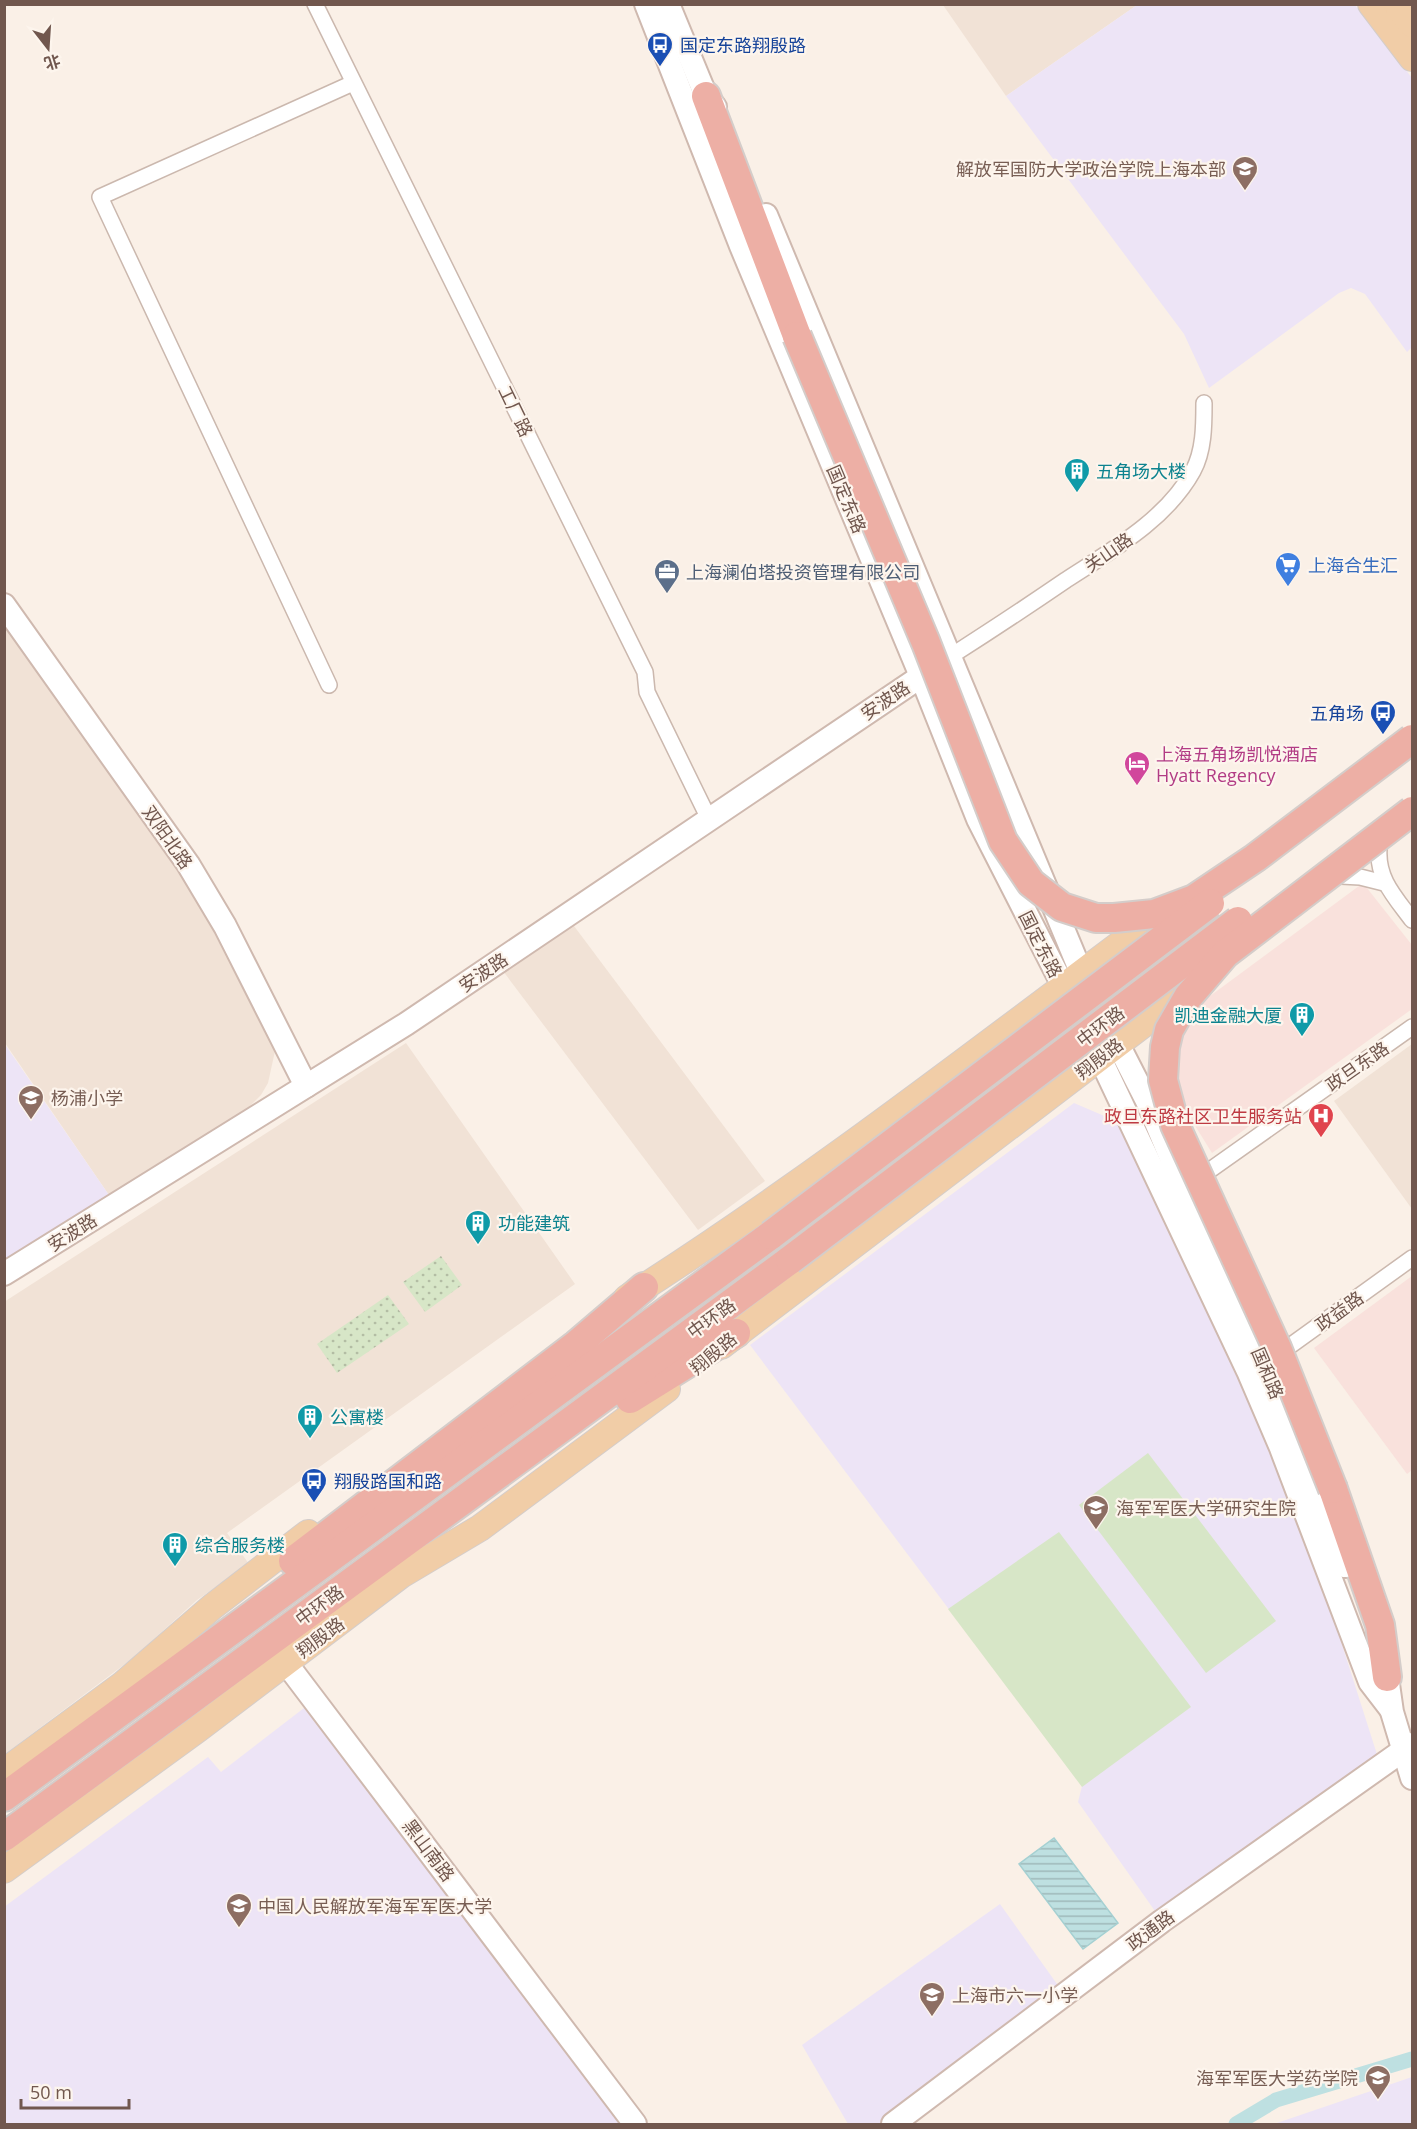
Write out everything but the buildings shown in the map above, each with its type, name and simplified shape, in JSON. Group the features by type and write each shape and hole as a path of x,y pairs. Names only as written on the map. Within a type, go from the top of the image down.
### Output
{"highway":[{"path":"706,96 797,336 926,643 1003,841 1031,883 1062,907 1096,918 1154,914 1194,899 1245,865 1413,739"},
{"name":"中环路","path":"4,1797 771,1235 1413,748"},
{"name":"中环路","path":"4,1838 790,1260 1413,790"},
{"path":"1387,1677 1380,1625 1333,1489 1277,1348 1175,1125 1163,1080 1165,1047 1169,1030 1188,997 1225,954 1413,811"},
{"path":"123,1709 267,1581 576,1345 644,1287"},
{"path":"386,1556 736,1333"}],"main road":[{"path":"1371,4 1413,58"},
{"path":"1397,4 1413,24"},
{"path":"1075,985 1413,727"},
{"path":"4,1772 122,1685 212,1607 583,1326 644,1287 824,1163 1035,1011 1413,748"},
{"name":"翔殷路","path":"4,1870 286,1663 401,1575 480,1528 699,1365 736,1333 1413,823"}],"street":[{"name":"工厂路","path":"315,4 645,672 647,692 709,819"},
{"name":"国定东路","path":"646,4 741,246 921,676 978,819 1075,985"},
{"name":"国定东路","path":"668,4 706,96 725,119 951,656 1016,819 1075,985"},
{"path":"329,685 100,197 353,83"},
{"name":"关山路","path":"951,656 1145,526 1175,498 1197,461 1202,445 1204,403"},
{"name":"双阳北路","path":"4,605 194,873 225,926 306,1086"},
{"name":"安波路","path":"4,1274 406,1024 951,656"},
{"path":"1379,849 1378,861 1384,883 1413,920"},
{"path":"1341,876 1360,877 1384,883"},
{"path":"1075,985 1109,1051"},
{"name":"政旦东路","path":"1184,1189 1413,1027"},
{"name":"国和路","path":"1109,1051 1147,1101 1184,1189 1265,1364 1402,1714 1413,1778"},
{"name":"国和路","path":"1109,1051 1253,1382 1370,1682 1402,1714"},
{"name":"政益路","path":"1265,1364 1413,1258"},
{"path":"1380,1625 1409,1714 1402,1714"},
{"name":"黑山南路","path":"286,1663 635,2124"},
{"name":"政通路","path":"893,2124 1162,1921 1408,1747"}],"shaded area":[{"path":"943,5 1137,5 1006,96"},
{"name":"解放军国防大学政治学院上海本部","path":"1137,5 1355,5 1412,78 1412,347 1407,352 1365,294 1351,288 1339,293 1209,388 1184,334 1006,96"},
{"path":"4,616 181,866 265,1023 275,1051 268,1083 261,1095 247,1109 111,1198 5,1043"},
{"path":"1363,883 1412,945 1412,1009 1212,1153 1184,1108 1172,1051 1187,1013"},
{"path":"571,922 765,1181 698,1230 503,971"},
{"name":"杨浦小学","path":"4,1043 111,1198 4,1265"},
{"path":"406,1043 575,1284 227,1533 249,1564 197,1600 133,1658 5,1754 4,1302"},
{"path":"1412,1044 1412,1209 1334,1101"},
{"name":"海军军医大学研究生院","path":"1074,1103 1116,1121 1180,1247 1274,1454 1331,1610 1381,1767 1162,1921 1078,1802 1082,1786 750,1345"},
{"path":"1412,1276 1412,1470 1407,1474 1314,1348"},
{"name":"中国人民解放军海军军医大学","path":"304,1708 625,2124 5,2124 4,1907 208,1757 221,1772"},
{"name":"上海市六一小学","path":"1000,1904 1062,1991 880,2124 848,2124 802,2045"},
{"name":"海军军医大学药学院","path":"1412,2077 1412,2124 1274,2124"}],"green space":[{"path":"441,1256 462,1285 425,1312 403,1282"},
{"path":"388,1295 409,1324 337,1373 317,1344"},
{"path":"1148,1453 1276,1621 1206,1673 1079,1505"},
{"path":"1059,1532 1191,1707 1082,1787 948,1609"}],"water":[{"path":"1054,1838 1118,1923 1083,1949 1019,1864"}],"waterway":[{"path":"1236,2124 1276,2100 1412,2059"}],"place":[{"name":"国定东路翔殷路","path":"660,68"},
{"name":"解放军国防大学政治学院上海本部","path":"1245,192"},
{"name":"五角场大楼","path":"1077,494"},
{"name":"上海合生汇","path":"1288,588"},
{"name":"上海澜伯塔投资管理有限公司","path":"667,595"},
{"name":"五角场","path":"1383,736"},
{"name":"上海五角场凯悦酒店 Hyatt Regency","path":"1137,787"},
{"name":"凯迪金融大厦","path":"1302,1038"},
{"name":"杨浦小学","path":"31,1121"},
{"name":"政旦东路社区卫生服务站","path":"1321,1139"},
{"name":"功能建筑","path":"478,1246"},
{"name":"公寓楼","path":"310,1440"},
{"name":"翔殷路国和路","path":"314,1504"},
{"name":"海军军医大学研究生院","path":"1096,1531"},
{"name":"综合服务楼","path":"175,1568"},
{"name":"中国人民解放军海军军医大学","path":"239,1929"},
{"name":"上海市六一小学","path":"932,2018"},
{"name":"海军军医大学药学院","path":"1378,2101"}]}
